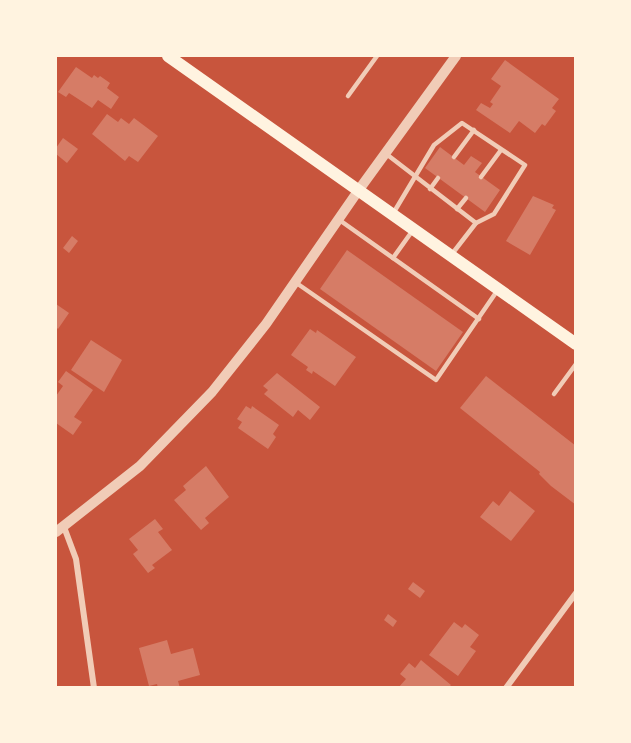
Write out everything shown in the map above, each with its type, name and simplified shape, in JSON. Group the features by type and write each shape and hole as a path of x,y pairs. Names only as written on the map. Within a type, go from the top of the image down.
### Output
{"main road":[{"path":"168,56 576,344"}],"street":[{"path":"94,687 75,559 60,529 140,466 213,392 266,324 338,219 456,56"},
{"path":"506,687 576,593"}],"lane":[{"path":"348,96 377,56"},
{"path":"392,214 434,145 462,123 525,165 494,214 476,224 451,256"},
{"path":"454,157 474,130"},
{"path":"481,177 501,150"},
{"path":"385,153 476,224"},
{"path":"430,189 438,178"},
{"path":"457,209 466,198"},
{"path":"338,219 478,319"},
{"path":"393,258 413,230"},
{"path":"295,282 436,380 498,289"},
{"path":"554,394 576,364"}],"building":[{"path":"505,60 559,99 552,108 556,111 545,126 542,124 535,133 519,121 510,133 476,110 481,103 490,108 493,104 490,102 501,86 491,79"},
{"path":"76,67 92,78 94,75 98,78 100,76 110,83 107,88 119,97 111,109 98,100 92,108 69,93 66,97 58,92"},
{"path":"107,114 118,122 121,118 129,124 134,118 158,136 138,162 129,156 125,161 92,134"},
{"path":"63,138 78,149 67,163 56,154 56,148"},
{"path":"440,147 464,165 471,156 482,163 475,172 500,190 485,212 425,168"},
{"path":"533,196 554,205 552,208 556,210 530,255 506,241"},
{"path":"72,236 78,241 69,253 63,248"},
{"path":"347,250 463,332 436,371 320,289"},
{"path":"56,304 69,313 58,329 56,327"},
{"path":"310,329 316,333 317,330 356,357 335,386 313,371 312,374 306,370 308,367 291,355"},
{"path":"91,340 122,360 104,392 71,370"},
{"path":"66,371 93,390 74,417 82,422 73,435 56,423 56,396 63,386 58,382"},
{"path":"277,373 320,407 310,420 298,410 293,417 264,394 268,390 263,386"},
{"path":"486,376 576,446 576,505 551,486 539,474 540,472 460,408"},
{"path":"246,406 251,409 252,406 279,425 273,434 276,437 268,449 238,428 242,422 237,419"},
{"path":"206,466 229,497 205,518 209,523 201,530 174,500 186,490 183,486"},
{"path":"510,491 535,511 511,541 480,517 493,501 499,506"},
{"path":"155,519 163,529 158,532 172,550 152,565 155,568 148,573 133,554 138,550 129,539"},
{"path":"413,582 425,591 420,598 408,589"},
{"path":"388,614 397,621 393,627 384,620"},
{"path":"454,622 462,628 465,624 479,635 470,647 476,651 458,676 429,655"},
{"path":"167,640 171,654 193,648 200,675 178,681 180,688 158,688 157,684 149,686 139,648"},
{"path":"421,660 451,685 448,688 398,688 406,679 400,674 409,663 415,668"}]}
